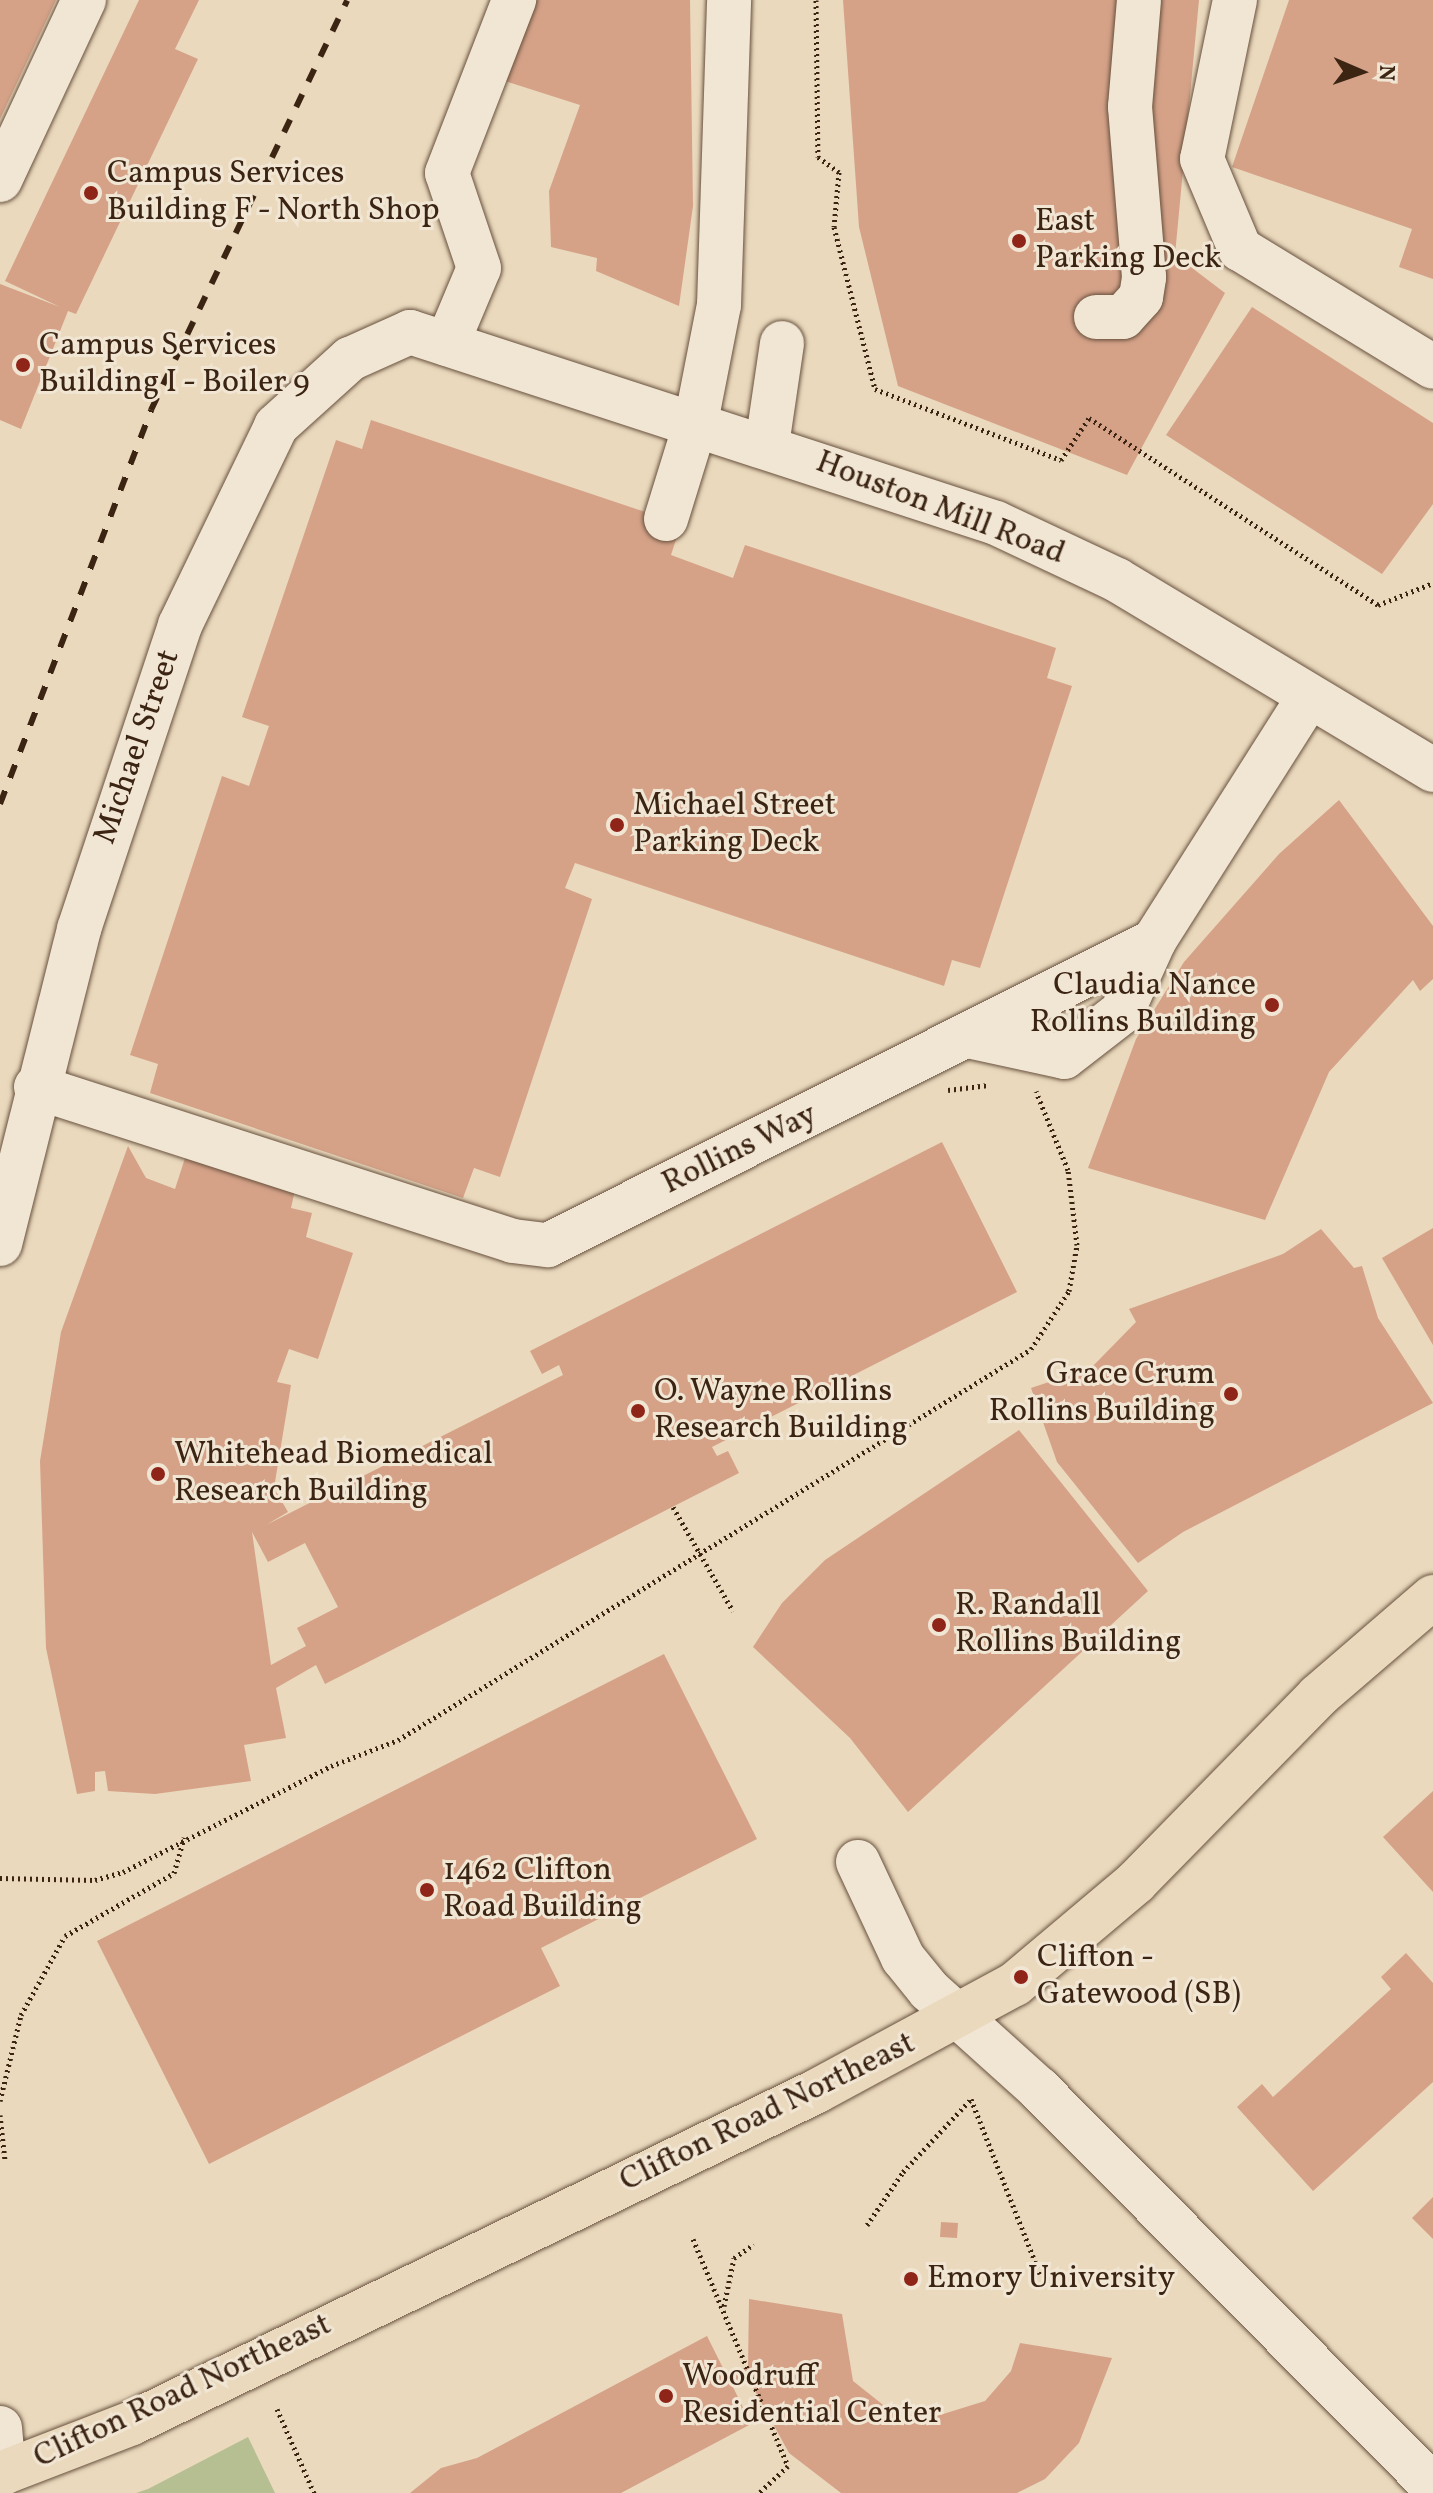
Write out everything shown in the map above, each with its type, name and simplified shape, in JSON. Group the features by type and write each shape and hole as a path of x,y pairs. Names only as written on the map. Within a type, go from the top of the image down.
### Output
{"main road":[{"name":"Clifton Road Northeast","path":"2,2473 132,2423 956,2019 1015,1984 1097,1917 1318,1696 1433,1597"}],"street":[{"path":"0,180 84,0"},
{"path":"429,338 479,268 447,173 514,0"},
{"path":"666,519 735,306 744,72 729,0"},
{"path":"1096,317 1123,317 1141,297 1144,277 1130,107 1139,0"},
{"path":"1235,0 1202,159 1240,249 1433,367"},
{"name":"Houston Mill Road","path":"429,338 767,445 1043,545 1117,580 1308,698 1433,770"},
{"name":"Michael Street","path":"0,1244 36,1087 145,717 257,457 301,397 350,359 429,338"},
{"path":"767,445 782,343"},
{"path":"968,1036 1064,1057 1122,1012 1154,941 1308,698"},
{"name":"Rollins Way","path":"36,1087 541,1246 926,1058 1154,941"},
{"path":"858,1862 903,1958 956,2019 1039,2089 1433,2486"},
{"path":"0,2428 2,2473"}],"path":[{"path":"816,0 818,157 839,172 834,227 875,389 1061,460 1089,418 1378,605 1433,583"},
{"path":"926,1058 950,1094 1005,1082"},
{"path":"0,1878 95,1880 184,1836 398,1740 1031,1349 1069,1291 1077,1245 1068,1170 1032,1076"},
{"path":"673,1507 733,1611"},
{"path":"0,2101 21,2015 65,1936 174,1873 184,1836"},
{"path":"867,2225 903,2172 971,2099 1040,2274"},
{"path":"0,2115 5,2160"},
{"path":"693,2239 788,2466 759,2493"},
{"path":"724,2312 727,2272 740,2251 754,2244"},
{"path":"277,2409 314,2493"}],"green space":[{"path":"248,2437 275,2493 136,2493 148,2489"}],"building":[{"path":"0,0 56,0 0,119"},
{"name":"Campus Services Building F - North Shop","path":"139,0 199,0 175,49 198,59 76,314 68,311 21,429 0,420 0,284 60,307 5,281"},
{"path":"537,0 690,0 693,206 679,306 596,271 597,258 551,247 549,191 580,105 502,80"},
{"name":"East Parking Deck","path":"843,0 1199,0 1175,255 1225,293 1127,475 898,386 859,227"},
{"path":"1289,0 1433,0 1433,279 1399,267 1412,229 1232,167"},
{"path":"1252,307 1433,423 1433,504 1382,574 1166,435"},
{"name":"Michael Street Parking Deck","path":"371,420 681,524 671,555 733,578 745,545 1056,648 1047,678 1072,686 980,968 952,960 944,986 575,863 565,888 592,899 500,1177 474,1168 463,1198 150,1093 158,1064 130,1055 222,776 249,786 269,726 242,717 336,440 362,449"},
{"name":"Claudia Nance Rollins Building","path":"1339,800 1433,926 1433,979 1420,991 1413,980 1329,1072 1265,1220 1088,1168 1136,1039 1184,962 1279,854"},
{"path":"942,1142 1017,1292 712,1447 717,1456 728,1451 739,1473 325,1684 316,1665 276,1688 286,1738 244,1745 251,1781 155,1794 108,1791 105,1771 95,1772 95,1791 77,1794 46,1648 40,1461 61,1332 128,1146 146,1178 175,1189 187,1152 295,1190 291,1208 312,1213 306,1237 353,1253 318,1359 289,1349 277,1382 291,1385 274,1488 288,1512 266,1525 563,1375 559,1365 542,1374 530,1351","holes":["252,1532 268,1562 305,1543 338,1607 297,1628 306,1646 271,1665"]},
{"path":"1433,1228 1433,1345 1382,1258"},
{"name":"Grace Crum Rollins Building","path":"1321,1229 1354,1268 1362,1266 1378,1318 1433,1403 1183,1532 1138,1563 1057,1462 1031,1388 1091,1368 1136,1322 1129,1309 1283,1254"},
{"name":"R. Randall Rollins Building","path":"1019,1430 1148,1591 908,1812 850,1738 753,1647 782,1603 825,1560"},
{"name":"1462 Clifton Road Building","path":"664,1654 757,1839 541,1948 560,1986 209,2164 97,1941"},
{"path":"1433,1791 1433,1892 1383,1837"},
{"path":"1406,1953 1433,1983 1433,2082 1313,2191 1237,2107 1262,2084 1273,2097 1391,1989 1381,1977"},
{"path":"1433,2197 1433,2239 1412,2218"},
{"path":"941,2222 958,2223 957,2238 940,2237"},
{"name":"Woodruff Residential Center","path":"749,2299 842,2314 853,2381 887,2408 927,2419 985,2401 1011,2371 1020,2343 1112,2358 1079,2443 1045,2479 1017,2493 841,2493 789,2453 750,2382 733,2387 751,2424 621,2493 410,2493 441,2468 477,2458 707,2336 725,2372 748,2367"}],"railway":[{"path":"0,804 151,410 347,0"}],"place":[{"name":"Campus Services Building F - North Shop","path":"91,193"},
{"name":"East Parking Deck","path":"1019,241"},
{"name":"Campus Services Building I - Boiler 9","path":"23,365"},
{"name":"Michael Street Parking Deck","path":"617,825"},
{"name":"Claudia Nance Rollins Building","path":"1272,1005"},
{"name":"Grace Crum Rollins Building","path":"1231,1394"},
{"name":"O. Wayne Rollins Research Building","path":"638,1411"},
{"name":"Whitehead Biomedical Research Building","path":"158,1474"},
{"name":"R. Randall Rollins Building","path":"939,1625"},
{"name":"1462 Clifton Road Building","path":"427,1890"},
{"name":"Clifton - Gatewood (SB)","path":"1021,1977"},
{"name":"Emory University","path":"911,2279"},
{"name":"Woodruff Residential Center","path":"666,2396"}]}
